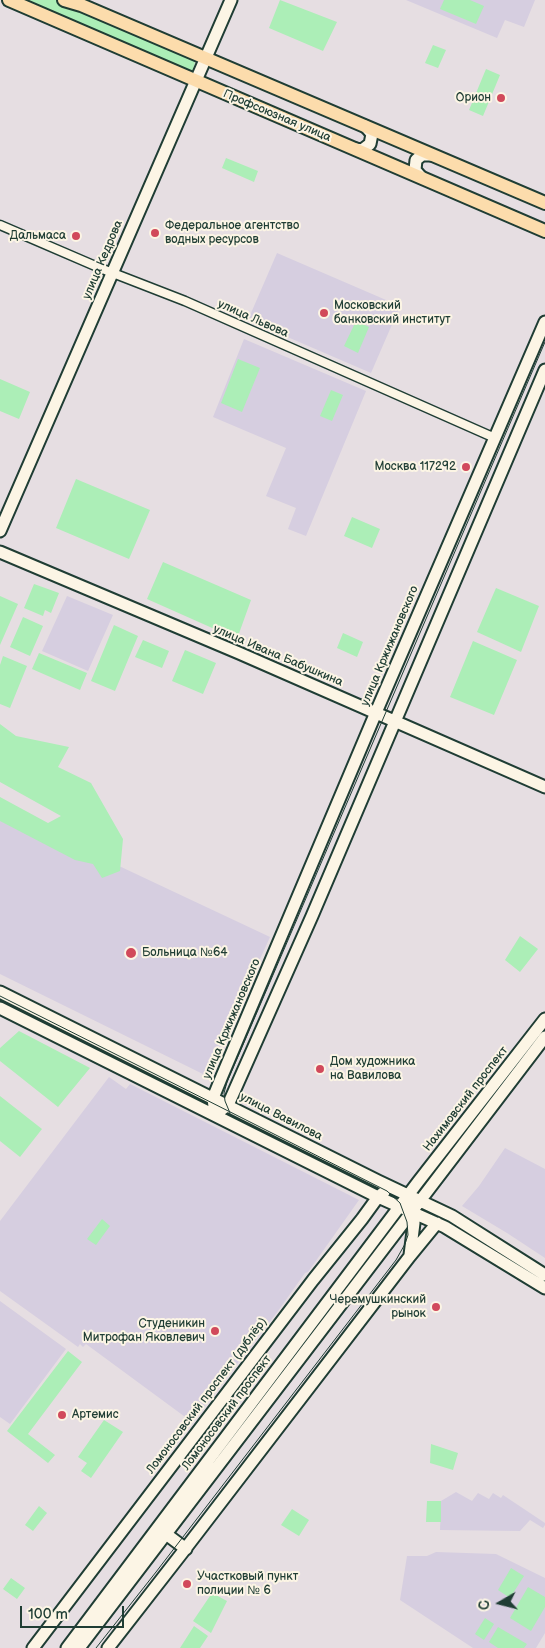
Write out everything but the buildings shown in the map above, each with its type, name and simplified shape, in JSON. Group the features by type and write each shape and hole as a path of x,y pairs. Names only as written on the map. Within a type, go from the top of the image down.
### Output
{"main road":[{"name":"Профсоюзная улица","path":"9,0 545,231"},
{"name":"Профсоюзная улица","path":"64,0 81,5 545,203"}],"street":[{"name":"улица Кедрова","path":"0,531 231,0"},
{"path":"355,149 362,150 370,144 372,134 365,126"},
{"path":"422,178 415,170 416,160 425,154 432,155"},
{"name":"улица Львова","path":"0,225 185,301 495,438"},
{"name":"улица Кржижановского","path":"214,1115 214,1098 376,714 545,322"},
{"path":"214,1115 228,1105 312,916 545,370"},
{"name":"улица Ивана Бабушкина","path":"0,552 545,787"},
{"name":"улица Вавилова","path":"0,992 408,1195 414,1209 545,1288"},
{"name":"улица Вавилова","path":"0,1008 378,1196 400,1206 452,1216 545,1275"},
{"name":"Нахимовский проспект","path":"408,1195 545,1019"},
{"name":"Нахимовский проспект","path":"414,1209 545,1037"},
{"path":"437,1180 435,1189 437,1200 452,1216"},
{"name":"Ломоносовский проспект (дублёр)","path":"33,1648 378,1196 394,1189 406,1188 418,1182"},
{"name":"Ломоносовский проспект","path":"67,1648 408,1195"},
{"path":"410,1256 414,1236 414,1209"},
{"name":"Ломоносовский проспект","path":"79,1648 414,1209"},
{"path":"108,1648 410,1256 437,1224"},
{"path":"472,1243 468,1239 469,1233 474,1230 477,1232"},
{"path":"166,1534 186,1549"}],"shaded area":[{"path":"406,0 535,0 524,27 505,20 497,38"},
{"name":"Московский банковский институт","path":"277,253 400,306 371,373 248,320"},
{"path":"244,339 366,391 306,536 288,529 296,508 266,496 286,448 213,417"},
{"path":"67,596 113,615 88,671 42,651"},
{"name":"Больница №64","path":"0,810 270,937 207,1076 0,974"},
{"path":"109,1077 126,1089 130,1084 359,1200 308,1272 305,1273 192,1422 86,1344 83,1347 80,1344 78,1347 0,1291 0,1221"},
{"path":"505,1148 545,1169 545,1258 462,1206 479,1186"},
{"path":"0,1301 66,1349 10,1424 0,1417"},
{"path":"456,1492 472,1501 478,1493 489,1499 493,1493 501,1498 503,1495 545,1523 545,1525 543,1528 530,1520 520,1531 440,1530 441,1501"},
{"path":"436,1552 496,1554 545,1578 545,1633 536,1648 473,1648 400,1600 407,1556 427,1556"}],"green space":[{"path":"24,0 59,0 192,58 195,63 192,72"},
{"path":"280,0 337,22 323,51 269,28"},
{"path":"444,0 470,0 484,6 476,24 440,9"},
{"path":"433,45 446,50 438,68 425,63"},
{"path":"486,69 500,75 483,116 469,110"},
{"path":"226,158 258,171 254,182 222,168"},
{"path":"356,321 369,327 358,353 344,346"},
{"path":"238,359 260,368 242,412 221,403"},
{"path":"0,379 30,392 19,419 0,411"},
{"path":"331,390 343,395 332,421 320,416"},
{"path":"76,479 150,510 129,559 56,528"},
{"path":"352,517 380,529 372,548 344,536"},
{"path":"163,562 251,600 237,639 147,599"},
{"path":"34,584 59,593 51,613 45,610 43,616 24,608"},
{"path":"496,588 539,606 521,652 477,632"},
{"path":"0,596 18,604 0,645"},
{"path":"23,617 43,626 30,656 10,647"},
{"path":"114,625 138,636 115,691 91,681"},
{"path":"343,633 363,642 357,657 337,648"},
{"path":"143,640 169,651 162,668 135,657"},
{"path":"473,641 517,660 494,715 450,697"},
{"path":"185,650 216,663 203,694 172,681"},
{"path":"39,653 87,673 80,690 32,669"},
{"path":"3,656 27,666 10,708 0,704 0,665"},
{"path":"0,724 16,736 69,747 58,767 91,783 123,839 120,871 102,878 93,864 75,860 0,821 0,797 48,823 61,816 0,782"},
{"path":"520,936 538,949 520,972 505,960"},
{"path":"19,1031 90,1068 58,1107 0,1061 0,1048"},
{"path":"0,1096 42,1129 20,1157 0,1141"},
{"path":"102,1219 110,1226 96,1245 87,1239"},
{"path":"68,1351 82,1362 28,1434 55,1455 48,1463 7,1431"},
{"path":"104,1420 123,1432 91,1478 81,1471 87,1463 78,1457"},
{"path":"431,1444 458,1453 453,1470 430,1463"},
{"path":"427,1501 441,1501 441,1522 426,1522"},
{"path":"39,1506 47,1513 33,1531 25,1525"},
{"path":"292,1509 309,1520 299,1536 281,1525"},
{"path":"511,1568 524,1576 510,1598 498,1590"},
{"path":"11,1578 25,1588 17,1599 3,1589"},
{"path":"528,1587 545,1597 545,1607 531,1631 510,1618"},
{"path":"212,1593 227,1601 211,1633 193,1621"},
{"path":"485,1618 494,1624 484,1640 475,1634"},
{"path":"194,1626 208,1636 200,1648 180,1648"},
{"path":"498,1627 527,1644 524,1648 498,1648 489,1642"}],"tram line":[{"path":"230,1113 224,1093 227,1082 545,342"},
{"path":"0,996 387,1191 400,1203 407,1222 408,1235 396,1260 96,1648"}],"place":[{"name":"Орион","path":"501,98"},
{"name":"Федеральное агентство водных ресурсов","path":"155,233"},
{"name":"Дальмаса","path":"76,236"},
{"name":"Московский банковский институт","path":"324,313"},
{"name":"Москва 117292","path":"466,467"},
{"name":"Больница №64","path":"131,953"},
{"name":"Дом художника на Вавилова","path":"320,1069"},
{"name":"Черемушкинский рынок","path":"436,1307"},
{"name":"Студеникин Митрофан Яковлевич","path":"215,1331"},
{"name":"Артемис","path":"62,1415"},
{"name":"Участковый пункт полиции № 6","path":"187,1584"}]}
